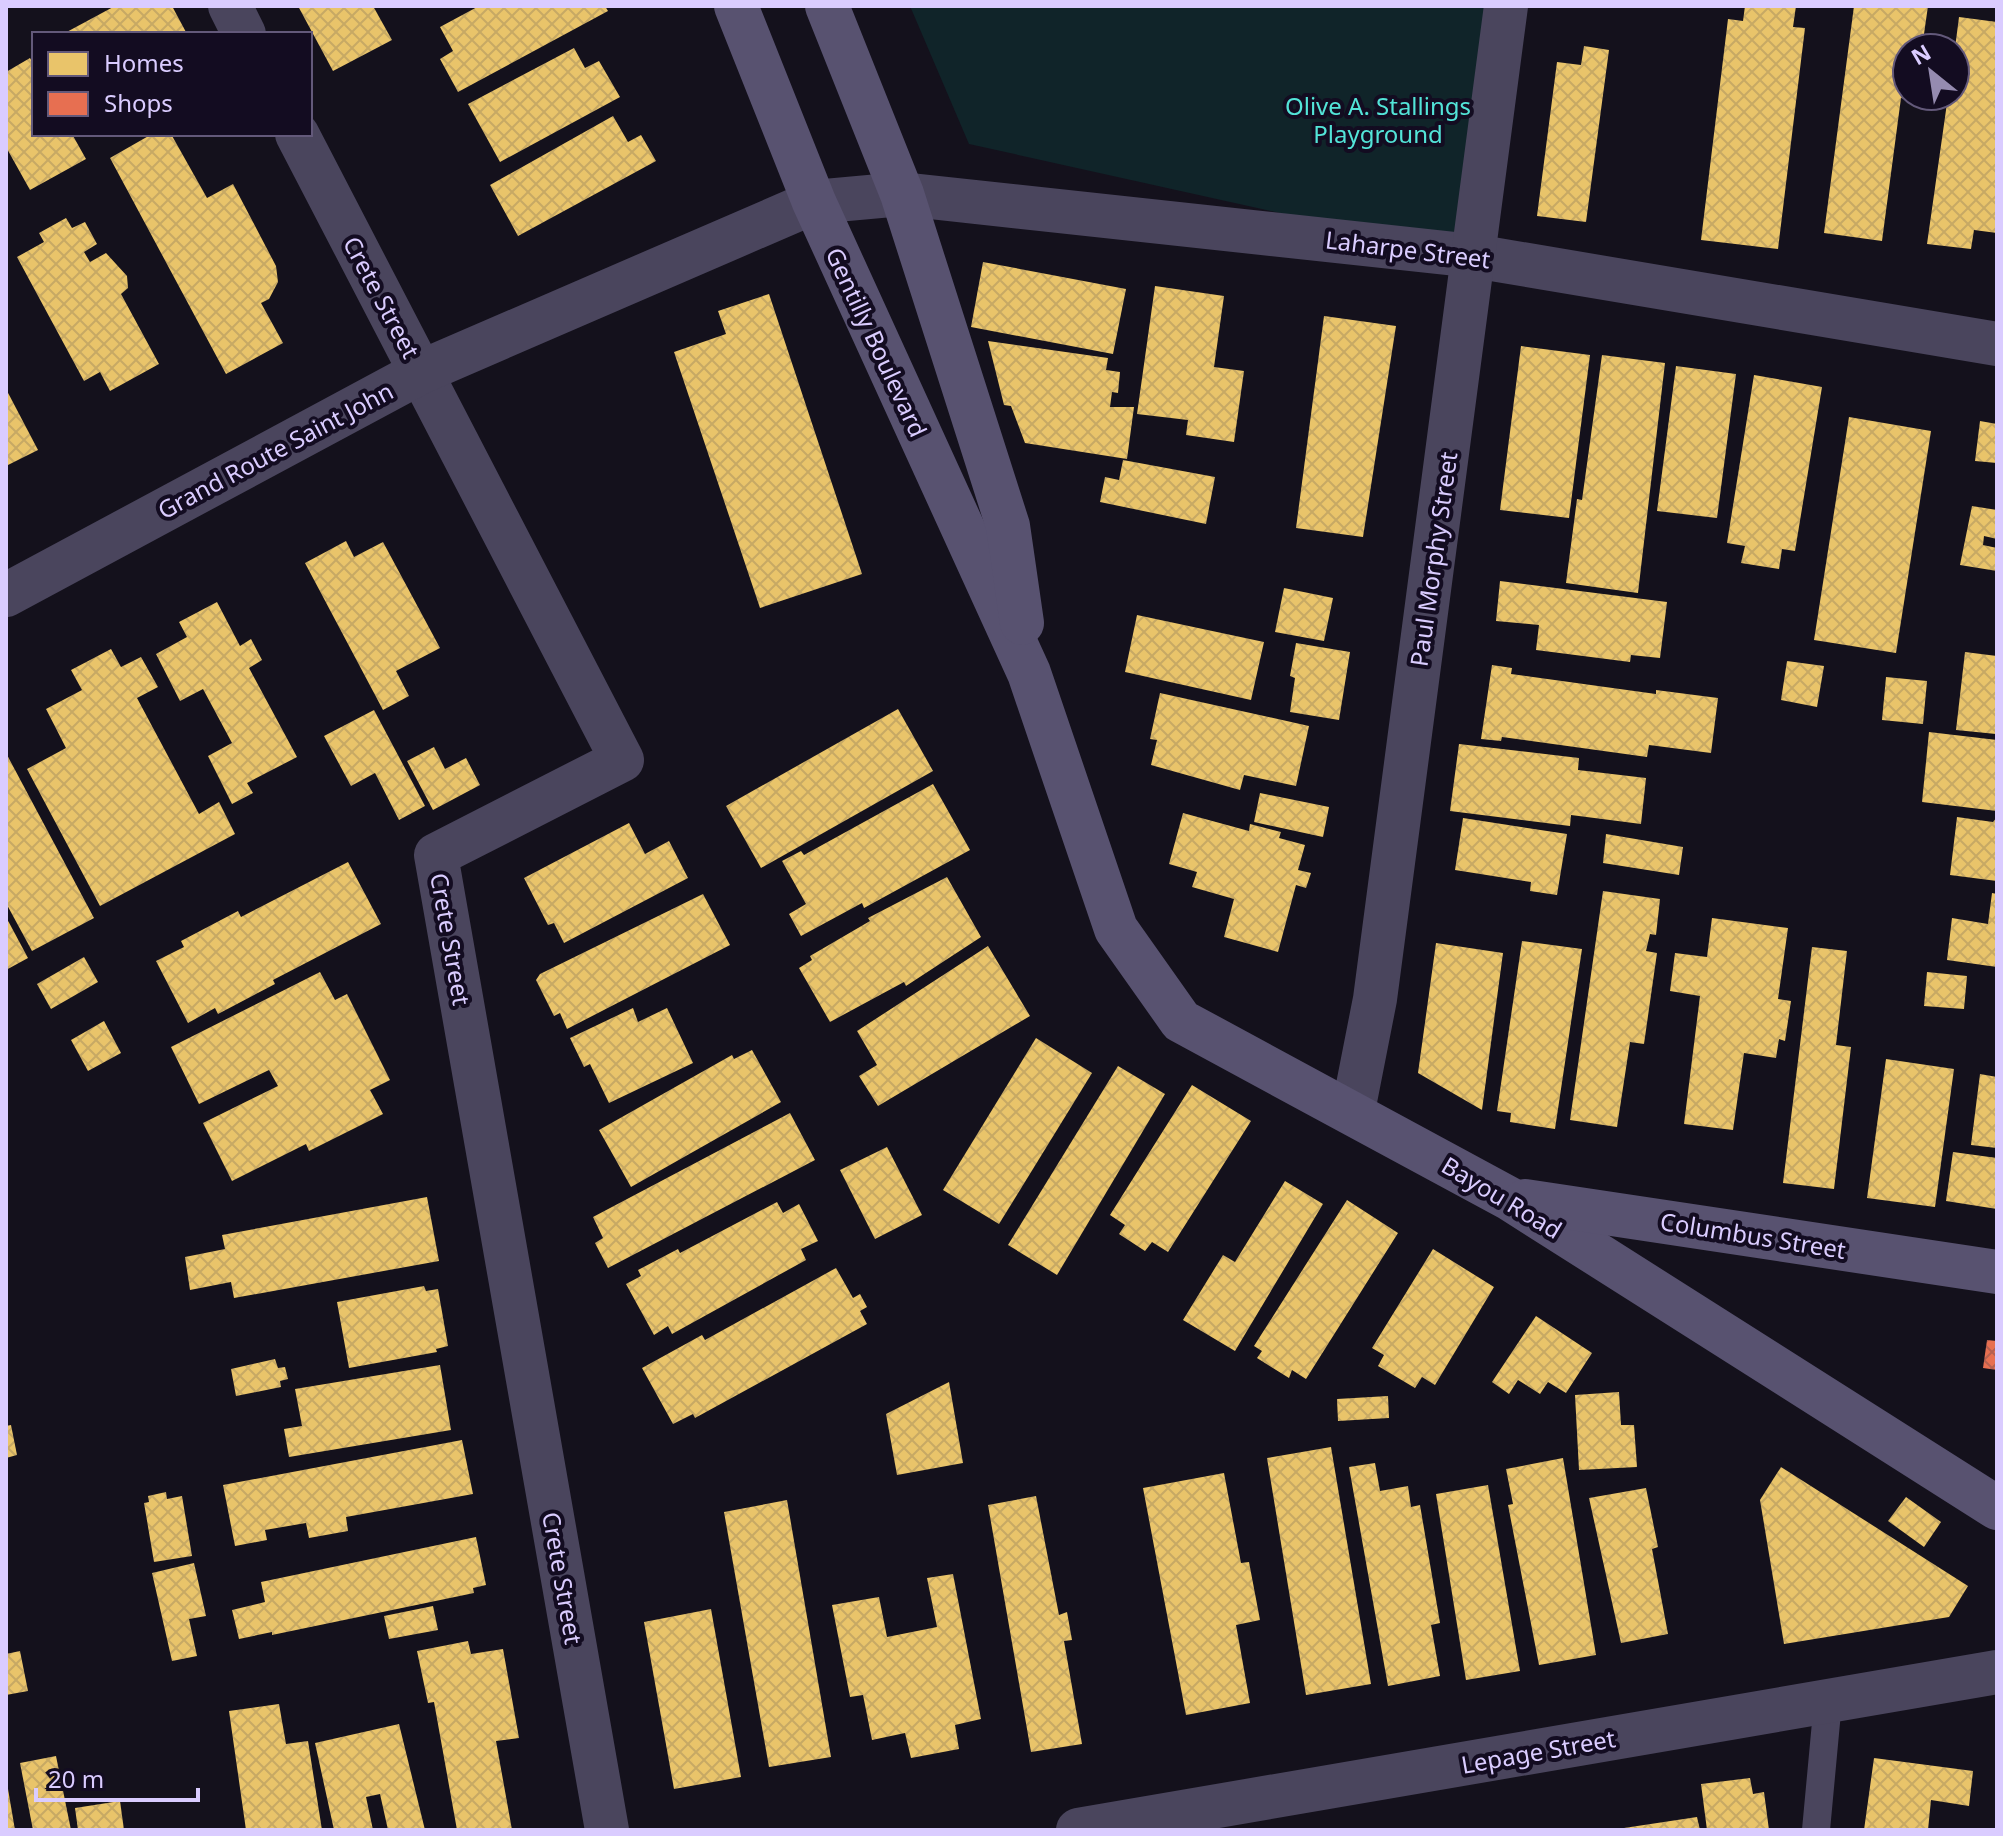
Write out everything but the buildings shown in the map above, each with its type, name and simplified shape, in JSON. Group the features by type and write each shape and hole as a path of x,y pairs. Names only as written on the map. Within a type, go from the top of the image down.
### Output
{"main road":[{"name":"Gentilly Boulevard","path":"736,6 814,202 1029,673 1081,829"},
{"name":"Gentilly Boulevard","path":"827,6 902,194 1008,526 1029,673"},
{"name":"Bayou Road","path":"1081,829 1116,929 1181,1021 1238,1054 1353,1111 1510,1199 1997,1508"},
{"name":"Columbus Street","path":"1510,1199 1997,1272"}],"street":[{"path":"230,6 243,32"},
{"name":"Paul Morphy Street","path":"1353,1111 1375,999 1506,6"},
{"name":"Crete Street","path":"298,136 622,760 436,855 607,1830"},
{"name":"Laharpe Street","path":"814,202 902,194 1474,256 1997,344"},
{"name":"Grand Route Saint John","path":"6,595 421,372 814,202"},
{"name":"Lepage Street","path":"1078,1830 1997,1672"}],"lane":[{"path":"1816,1830 1828,1701"}],"green space":[{"name":"Olive A. Stallings Playground","path":"910,6 1506,6 1474,256 969,144"}]}
